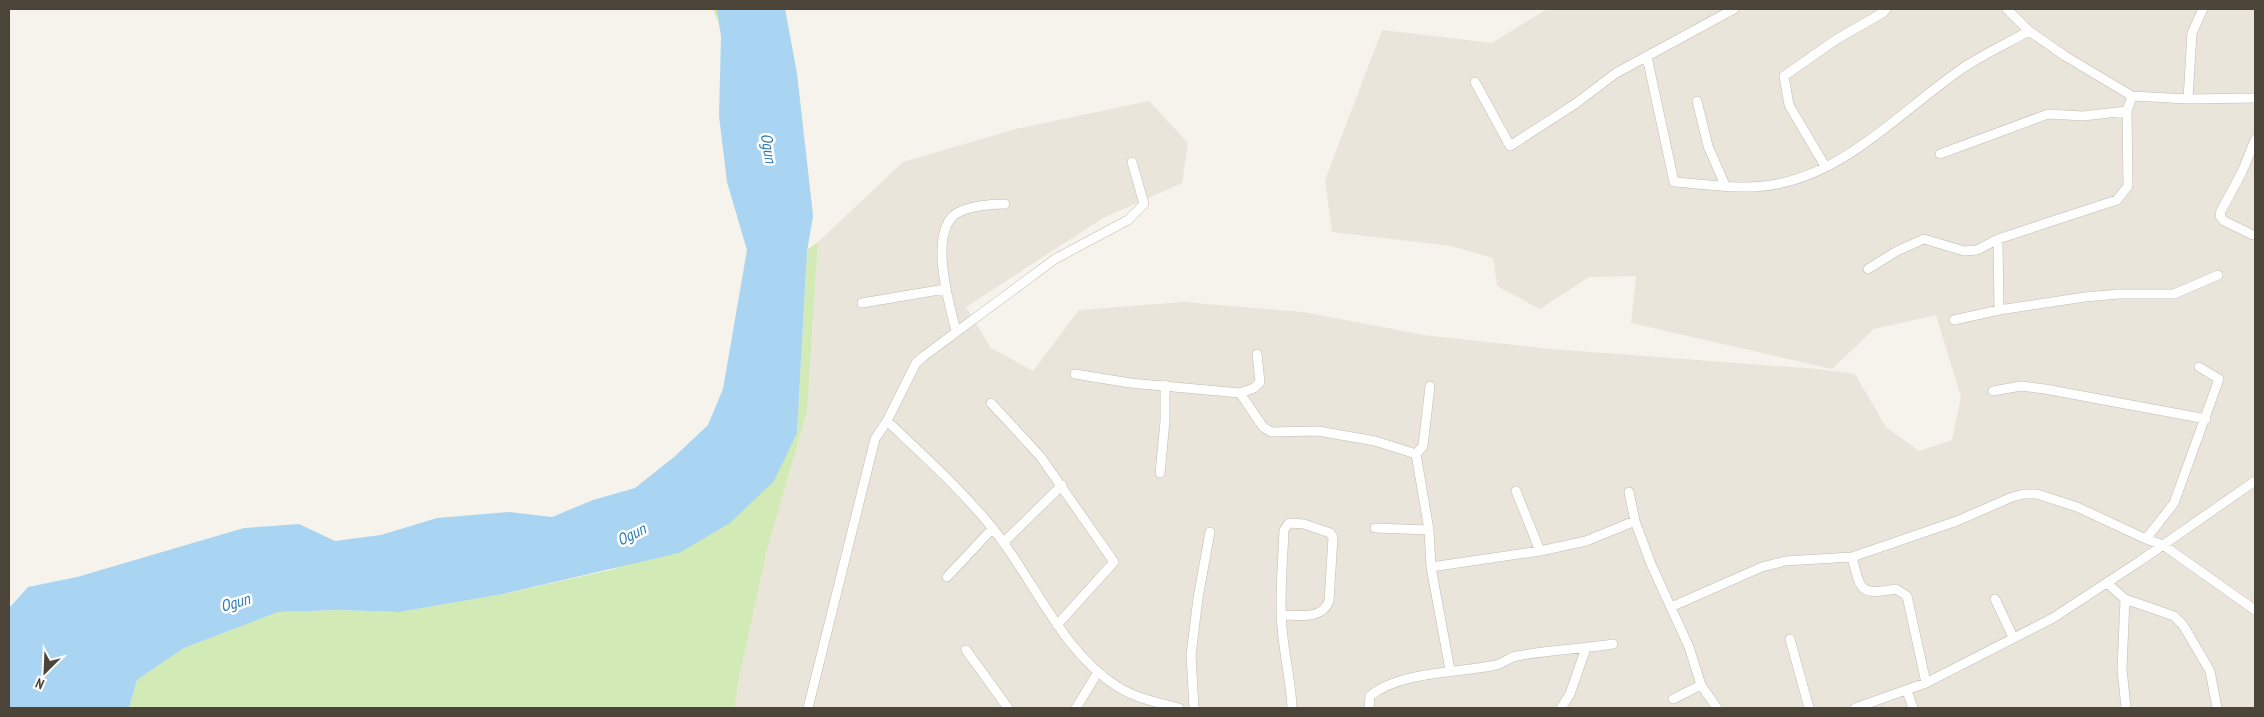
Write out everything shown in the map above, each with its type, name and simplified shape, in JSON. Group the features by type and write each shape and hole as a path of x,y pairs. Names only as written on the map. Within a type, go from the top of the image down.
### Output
{"street":[{"path":"1474,82 1510,146 1575,104 1616,73 1734,9"},
{"path":"1825,166 1789,106 1784,76 1837,39 1884,12 1886,9"},
{"path":"2007,9 2030,31 2095,75 2132,96 2188,100 2255,98"},
{"path":"2188,100 2192,33 2203,9"},
{"path":"1647,57 1674,182 1752,186 1777,184 1842,159 1868,142 1964,68 2030,31"},
{"path":"1868,270 1898,251 1924,239 1964,251 1977,250 1998,239 2109,204 2123,195 2128,186 2127,111 2132,96"},
{"path":"1697,100 1708,146 1725,185"},
{"path":"1940,154 2048,114 2084,116 2127,111"},
{"path":"2253,235 2224,221 2220,216 2242,172 2255,140"},
{"path":"808,708 875,439 887,421 916,363 956,331 1055,259 1128,220 1139,210 1144,204 1132,162"},
{"path":"956,331 945,289 943,233 955,214 984,205 1005,204"},
{"path":"1998,239 1999,310"},
{"path":"1954,320 1999,310 2084,297 2119,294 2174,294 2218,275"},
{"path":"862,303 945,289"},
{"path":"1075,374 1130,383 1240,394 1254,388 1260,382 1257,354"},
{"path":"2146,539 2174,503 2219,379 2199,367"},
{"path":"1160,473 1165,421 1165,386"},
{"path":"1416,454 1423,446 1430,386"},
{"path":"1993,391 2021,386 2045,389 2206,419"},
{"path":"1240,394 1263,427 1271,432 1318,431 1375,441 1416,454"},
{"path":"991,403 1040,456 1114,562 1057,625"},
{"path":"887,421 953,483 993,528 1022,567 1057,625 1098,672 1127,692 1179,708"},
{"path":"1416,454 1429,530 1432,567 1450,670"},
{"path":"1855,708 1926,683 2052,618 2107,583 2255,481"},
{"path":"1004,542 1062,485"},
{"path":"1516,491 1540,551"},
{"path":"1630,492 1634,520 1651,564 1689,647 1701,685 1717,708"},
{"path":"1671,607 1762,567 1785,561 1852,557 1957,522 2012,496 2037,494 2077,507 2163,545 2255,610"},
{"path":"1432,567 1540,551 1586,541 1634,520"},
{"path":"1282,616 1320,614 1326,608 1329,602 1333,537 1330,533 1297,523 1289,523 1285,526 1282,616 1292,708"},
{"path":"947,577 993,528"},
{"path":"1375,528 1429,530"},
{"path":"1194,708 1191,655 1198,598 1210,532"},
{"path":"1852,557 1857,579 1865,591 1871,593 1896,589 1907,596 1926,683"},
{"path":"2107,583 2125,599 2174,616 2183,625 2210,671 2217,708"},
{"path":"1995,599 2013,637"},
{"path":"2125,599 2122,669 2126,708"},
{"path":"1790,639 1809,708"},
{"path":"1369,708 1370,696 1378,689 1410,679 1450,670 1498,665 1515,656 1613,644"},
{"path":"1561,708 1570,694 1586,648"},
{"path":"966,650 1008,708"},
{"path":"1076,708 1098,672"},
{"path":"1673,699 1701,685"},
{"path":"1907,690 1912,708"}],"shaded area":[{"path":"1547,9 2255,9 2255,708 735,708 738,683 767,550 807,412 818,242 903,162 1016,129 1149,101 1188,143 1182,183 1103,218 966,307 991,348 1033,371 1079,310 1184,302 1303,312 1424,335 1551,349 1818,369 1855,374 1886,427 1919,451 1952,440 1961,397 1936,315 1874,329 1832,369 1631,323 1636,276 1589,277 1540,309 1497,286 1493,258 1451,246 1332,232 1325,180 1382,30 1492,43"}],"green space":[{"path":"713,9 785,9 797,74 813,216 807,250 818,242 807,412 767,550 738,683 735,708 129,708 137,680 184,648 278,612 338,610 399,612 503,594 615,569 797,433 807,251"}],"water":[{"name":"Ogun","path":"717,9 785,9 797,74 813,216 807,251 797,433 774,481 730,523 679,553 503,594 399,612 338,610 278,612 184,648 137,680 129,708 9,708 9,608 28,587 77,577 244,528 299,524 335,541 381,535 437,518 509,512 552,517 593,500 635,488 674,457 708,425 723,389 747,250 727,182 719,116 721,37"}]}
